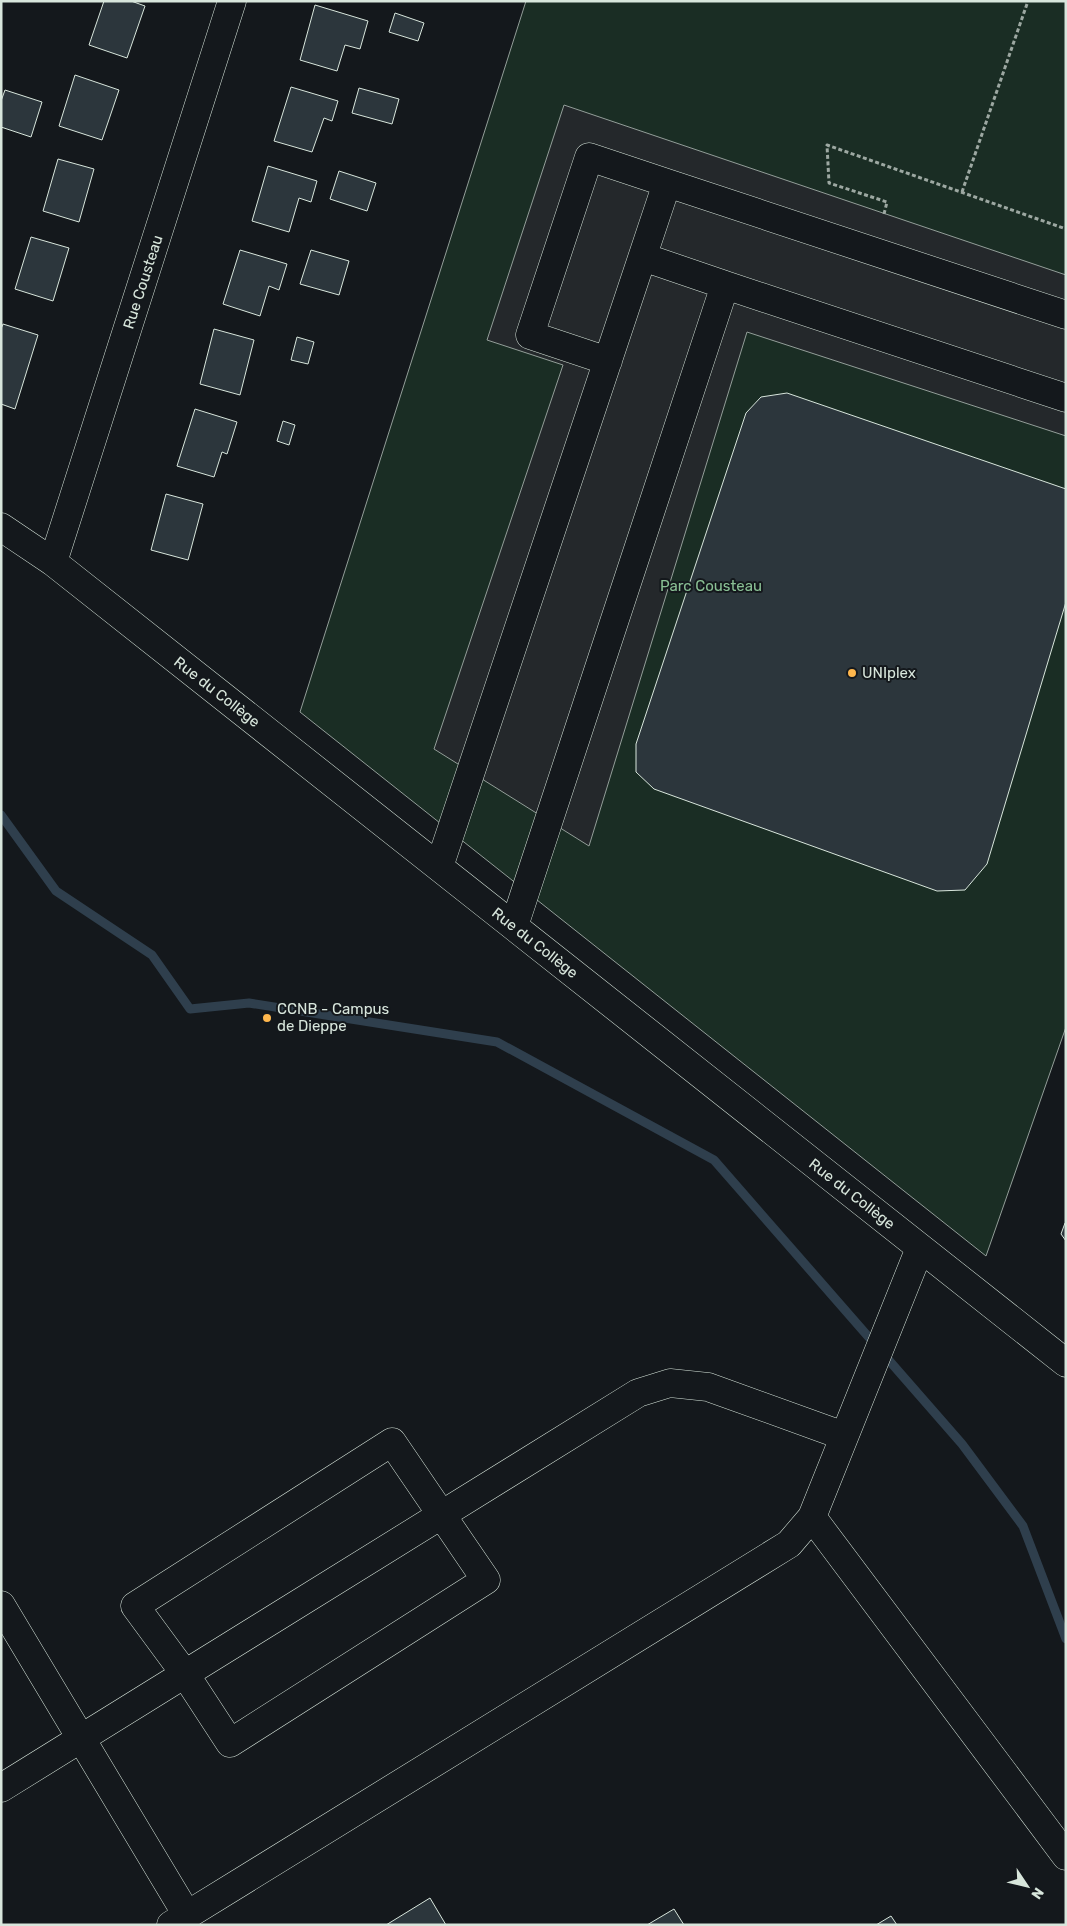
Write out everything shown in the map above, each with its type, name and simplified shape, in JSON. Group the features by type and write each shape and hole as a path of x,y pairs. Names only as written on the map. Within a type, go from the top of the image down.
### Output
{"street":[{"name":"Rue Cousteau","path":"53,562 232,1"},
{"path":"608,361 530,336 589,158 1066,315"},
{"path":"439,867 667,183"},
{"path":"643,257 1066,398"},
{"path":"514,926 725,285"},
{"name":"Rue du Collège","path":"1,527 53,562 1066,1363"},
{"path":"1,1605 82,1739 179,1920 789,1544 812,1516 920,1248"},
{"path":"1,1788 638,1393 670,1383 708,1387 844,1436"},
{"path":"392,1442 442,1516 486,1580 230,1743 185,1674 135,1606 392,1442"},
{"path":"812,1516 1066,1856"}],"path":[{"path":"962,192 1028,1"},
{"path":"884,214 887,202 829,183 828,145 1066,229"}],"green space":[{"name":"Parc Cousteau","path":"526,1 1066,1 1066,1027 986,1256 300,712"}],"shaded area":[{"path":"564,105 1066,275 1066,436 747,332 589,846 434,749 563,365 487,340"}],"building":[{"path":"104,1 131,1 145,6 127,58 89,45"},
{"path":"315,5 368,21 360,49 345,45 337,71 300,60"},
{"path":"395,13 424,23 418,41 389,32"},
{"path":"75,75 119,90 102,140 59,126"},
{"path":"291,87 338,101 332,121 324,118 312,152 274,141"},
{"path":"359,88 399,99 392,124 352,113"},
{"path":"5,90 42,102 31,137 1,127 1,101"},
{"path":"58,159 94,169 79,222 43,211"},
{"path":"268,166 317,181 311,202 299,198 289,232 252,221"},
{"path":"339,171 376,183 367,211 330,199"},
{"path":"31,237 69,248 53,301 15,289"},
{"path":"240,250 287,264 279,290 269,286 260,316 223,304"},
{"path":"311,250 349,261 339,295 300,284"},
{"path":"3,324 38,335 15,409 1,404 1,329"},
{"path":"214,329 254,340 240,395 200,384"},
{"path":"297,337 314,342 308,364 291,360"},
{"name":"UNIplex","path":"787,393 1066,489 1066,602 987,864 965,890 937,891 654,789 636,772 636,744 746,413 761,397"},
{"path":"195,409 237,422 227,454 222,452 214,477 177,466"},
{"path":"283,421 295,425 289,445 277,441"},
{"path":"166,494 203,504 188,560 151,550"},
{"path":"1066,1223 1066,1241 1061,1234"},
{"path":"430,1898 446,1925 386,1925"},
{"path":"674,1909 684,1925 647,1925"},
{"path":"891,1916 897,1925 876,1925"}],"waterway":[{"path":"1,815 56,891 152,955 190,1009 249,1003 497,1042 714,1160 962,1444 1023,1526 1066,1639"}],"place":[{"name":"UNIplex","path":"852,673"},
{"name":"CCNB - Campus de Dieppe","path":"267,1018"}]}
